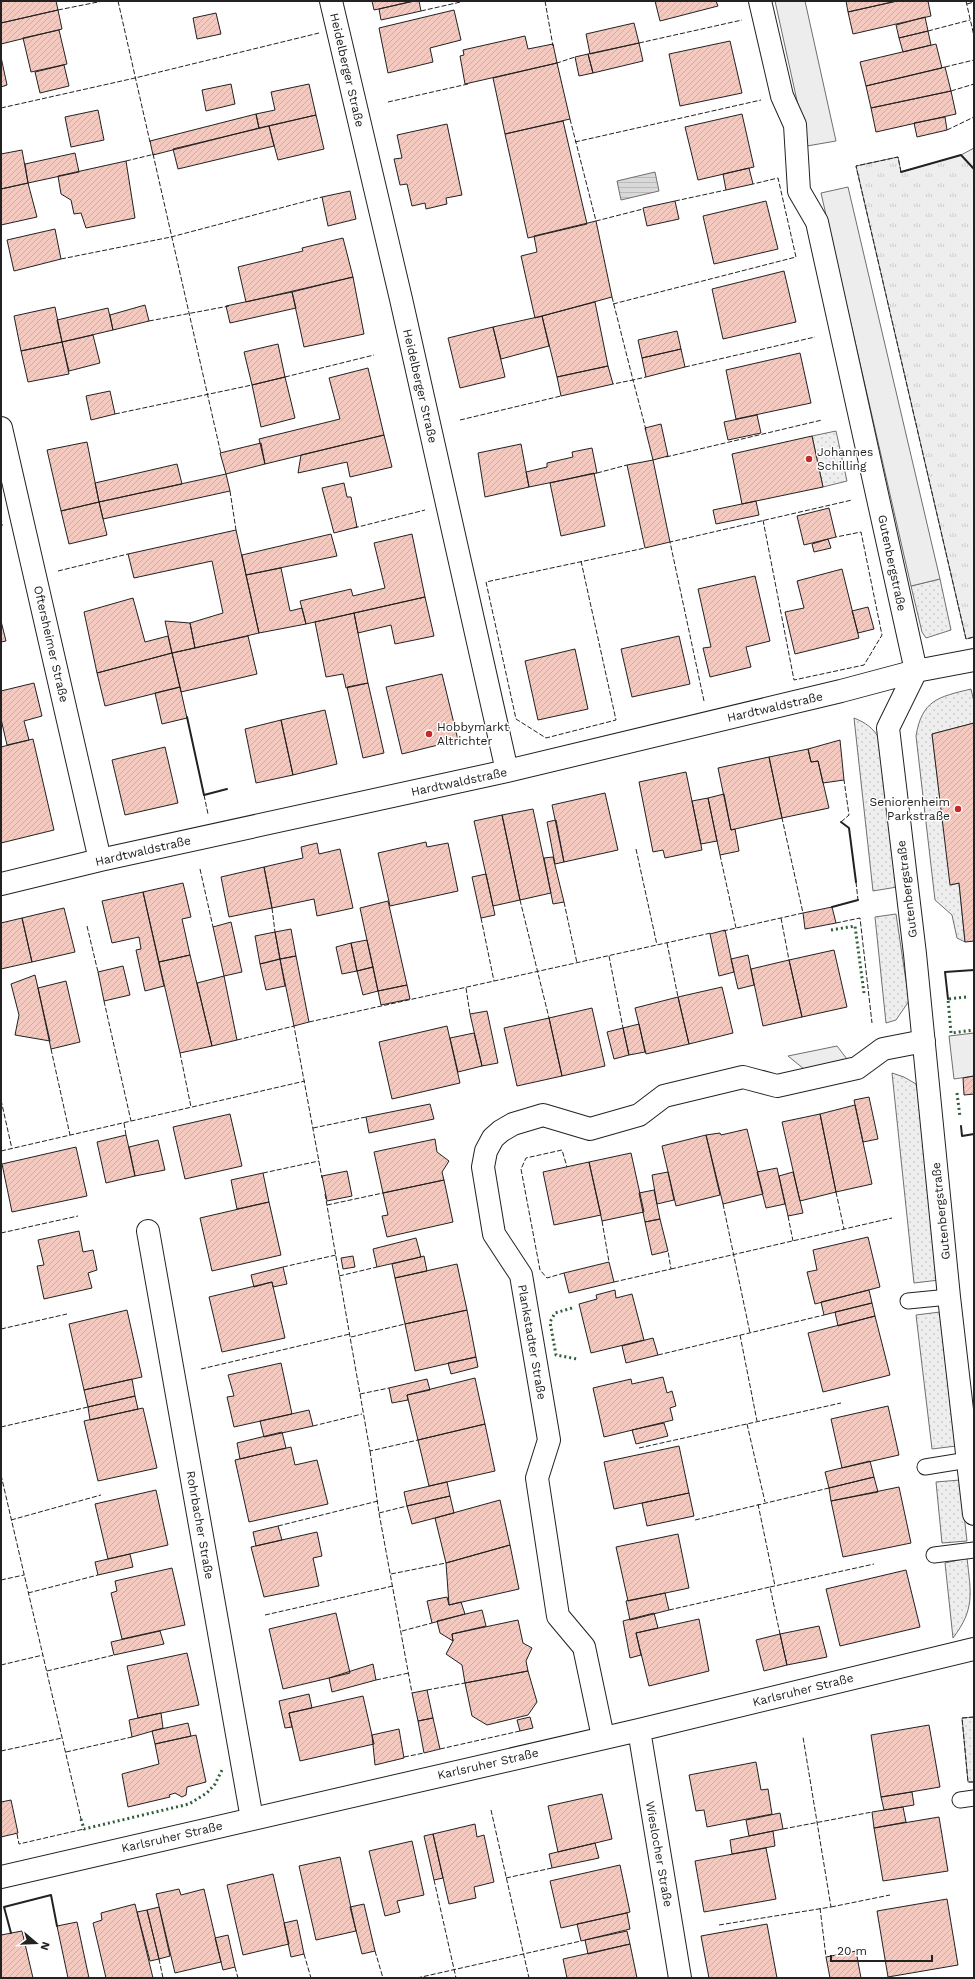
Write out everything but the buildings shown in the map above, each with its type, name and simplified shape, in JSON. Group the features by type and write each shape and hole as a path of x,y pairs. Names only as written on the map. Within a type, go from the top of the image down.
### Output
{"street":[{"name":"Heidelberger Straße","path":"331,1 401,300 507,771"},
{"name":"Gutenbergstraße","path":"760,1 782,96 795,125 799,191 817,222 916,671 888,728 924,1041 974,1514"},
{"name":"Oftersheimer Straße","path":"1,428 100,860"},
{"name":"Hardtwaldstraße","path":"1,884 100,860 507,771 833,693 916,671 974,660"},
{"name":"Plankstadter Straße","path":"603,1737 584,1647 558,1616 537,1478 549,1440 521,1276 494,1234 483,1167 486,1151 493,1138 501,1131 513,1124 543,1115 590,1129 639,1115 664,1096 743,1077 777,1086 857,1068 883,1049 924,1041"},
{"name":"Rohrbacher Straße","path":"148,1232 252,1819"},
{"name":"Karlsruher Straße","path":"1,1877 638,1730 974,1649"},
{"name":"Wieslocher Straße","path":"638,1730 680,1978"}],"lane":[{"path":"908,1301 950,1297"},
{"path":"925,1467 968,1460"},
{"path":"934,1555 974,1550"}],"green space":[{"path":"974,148 974,637 966,639 856,166 898,157 901,172 961,155"},
{"path":"836,431 847,481 823,487 812,436"},
{"path":"940,579 951,630 926,638 922,632 911,586"},
{"path":"971,689 974,702 974,723 932,734 951,885 959,883 965,942 957,938 952,915 935,900 916,736 922,715 927,707 941,698"},
{"path":"854,718 868,726 879,738 897,887 873,891"},
{"path":"896,914 909,1001 896,1020 886,1023 875,917"},
{"path":"892,1073 904,1077 916,1084 919,1098 939,1280 914,1283"},
{"path":"940,1312 956,1446 932,1449 916,1315"},
{"path":"960,1480 967,1541 942,1543 936,1482"},
{"path":"967,1558 970,1582 970,1601 965,1618 953,1638 945,1563"},
{"path":"974,1717 974,1782 968,1782 962,1718"}],"shaded area":[{"path":"775,1 805,1 836,141 807,146"},
{"path":"655,172 659,191 621,200 617,181"},
{"path":"848,187 940,579 911,586 821,193"},
{"path":"974,1033 974,1076 954,1079 949,1036"},
{"path":"837,1046 847,1059 804,1069 788,1056"}],"hedge":[{"path":"831,930 855,926 864,993"},
{"path":"966,997 948,999 951,1033 974,1030"},
{"path":"957,1093 960,1117"},
{"path":"572,1308 555,1313 550,1322 556,1355 577,1359"},
{"path":"81,1819 84,1829 189,1804 207,1793 215,1784 223,1768"}],"fence":[{"path":"58,10 103,1"},
{"path":"118,1 150,142"},
{"path":"421,11 465,1"},
{"path":"545,1 553,46"},
{"path":"966,1 974,36"},
{"path":"967,4 974,2"},
{"path":"639,43 742,20"},
{"path":"928,31 970,20"},
{"path":"1,108 135,78 319,33"},
{"path":"557,62 575,57"},
{"path":"945,67 974,60"},
{"path":"388,102 468,84"},
{"path":"951,91 974,84"},
{"path":"575,142 761,100"},
{"path":"947,130 974,117"},
{"path":"570,119 596,221 643,209"},
{"path":"153,154 221,454"},
{"path":"126,161 155,154"},
{"path":"901,172 898,157 856,166 966,639 974,637"},
{"path":"613,304 796,257 778,178 753,184"},
{"path":"675,201 726,190"},
{"path":"61,259 171,237 322,197"},
{"path":"612,297 633,380 613,384"},
{"path":"149,321 229,306"},
{"path":"685,367 815,337"},
{"path":"285,377 374,355"},
{"path":"646,377 633,380 646,430"},
{"path":"115,414 252,385"},
{"path":"460,420 561,396"},
{"path":"666,457 822,420"},
{"path":"597,473 627,465"},
{"path":"230,491 236,530"},
{"path":"704,701 670,542 852,500"},
{"path":"354,528 425,510"},
{"path":"763,520 794,680 864,665 882,635 861,532 836,537"},
{"path":"581,561 616,720 546,738 516,719 486,582 645,548"},
{"path":"58,571 128,554"},
{"path":"841,822 849,815 844,780"},
{"path":"204,795 208,814"},
{"path":"723,931 803,913 782,818"},
{"path":"636,849 657,945"},
{"path":"720,855 736,928"},
{"path":"200,869 213,927"},
{"path":"856,882 858,900"},
{"path":"520,900 549,1018"},
{"path":"564,902 577,963"},
{"path":"272,908 275,932"},
{"path":"481,918 494,981"},
{"path":"781,918 789,960"},
{"path":"836,923 860,918 872,1023"},
{"path":"87,926 98,972"},
{"path":"309,1022 711,933"},
{"path":"667,943 678,997"},
{"path":"609,956 623,1028"},
{"path":"466,988 470,1014"},
{"path":"104,1001 131,1121"},
{"path":"237,1040 294,1026 322,1178"},
{"path":"51,1049 70,1135"},
{"path":"180,1053 191,1107"},
{"path":"1,1151 305,1081"},
{"path":"1,1100 12,1149"},
{"path":"313,1128 366,1117"},
{"path":"124,1123 126,1135"},
{"path":"564,1273 547,1278 540,1270 521,1169 526,1158 562,1150 567,1167"},
{"path":"263,1173 319,1161"},
{"path":"836,1192 844,1229"},
{"path":"327,1205 383,1193"},
{"path":"325,1194 370,1451 418,1440"},
{"path":"723,1204 750,1333"},
{"path":"1,1233 78,1216"},
{"path":"788,1216 793,1241"},
{"path":"671,1269 892,1218"},
{"path":"602,1221 609,1262"},
{"path":"614,1282 671,1269 668,1251"},
{"path":"283,1267 336,1255"},
{"path":"974,1255 974,1262"},
{"path":"339,1276 377,1267"},
{"path":"1,1329 67,1314"},
{"path":"658,1355 824,1315"},
{"path":"351,1337 405,1324"},
{"path":"201,1369 350,1334"},
{"path":"740,1335 757,1421"},
{"path":"360,1394 389,1388"},
{"path":"639,1448 841,1403"},
{"path":"1,1427 88,1407"},
{"path":"313,1426 362,1414"},
{"path":"747,1424 765,1502"},
{"path":"370,1451 379,1513 412,1693"},
{"path":"1,1475 81,1819"},
{"path":"695,1520 829,1488"},
{"path":"11,1520 101,1495"},
{"path":"278,1526 378,1501"},
{"path":"758,1504 775,1586"},
{"path":"379,1513 407,1506"},
{"path":"391,1574 446,1563"},
{"path":"770,1587 874,1564"},
{"path":"1,1580 24,1575"},
{"path":"28,1593 98,1575"},
{"path":"265,1615 393,1586"},
{"path":"669,1610 770,1587 780,1634"},
{"path":"402,1631 432,1623"},
{"path":"1,1665 43,1655"},
{"path":"47,1671 114,1655"},
{"path":"376,1680 409,1673"},
{"path":"427,1690 465,1683"},
{"path":"974,1717 962,1718 968,1782 974,1782"},
{"path":"440,1749 520,1731"},
{"path":"66,1752 132,1737"},
{"path":"719,1925 831,1907 803,1737"},
{"path":"1,1751 62,1738"},
{"path":"404,1757 424,1753"},
{"path":"491,1810 529,1978"},
{"path":"783,1829 872,1812"},
{"path":"17,1834 19,1844 84,1829"},
{"path":"506,1878 552,1868"},
{"path":"434,1880 456,1978"},
{"path":"831,1907 890,1895"},
{"path":"820,1908 826,1957"},
{"path":"417,1978 581,1941"},
{"path":"375,1951 383,1978"},
{"path":"304,1954 311,1978"},
{"path":"159,1959 163,1978"},
{"path":"235,1967 238,1978"}],"wall":[{"path":"901,172 961,155 974,169"},
{"path":"187,717 204,795 227,789"},
{"path":"841,822 849,828 856,882"},
{"path":"832,907 858,900"},
{"path":"948,999 945,972 974,970"},
{"path":"961,1126 962,1136 974,1134"},
{"path":"11,1933 4,1907 51,1895 57,1926"}],"place":[{"name":"Johannes Schilling","path":"809,459"},
{"name":"Hobbymarkt Altrichter","path":"429,734"},
{"name":"Seniorenheim Parkstraße","path":"958,809"}]}
